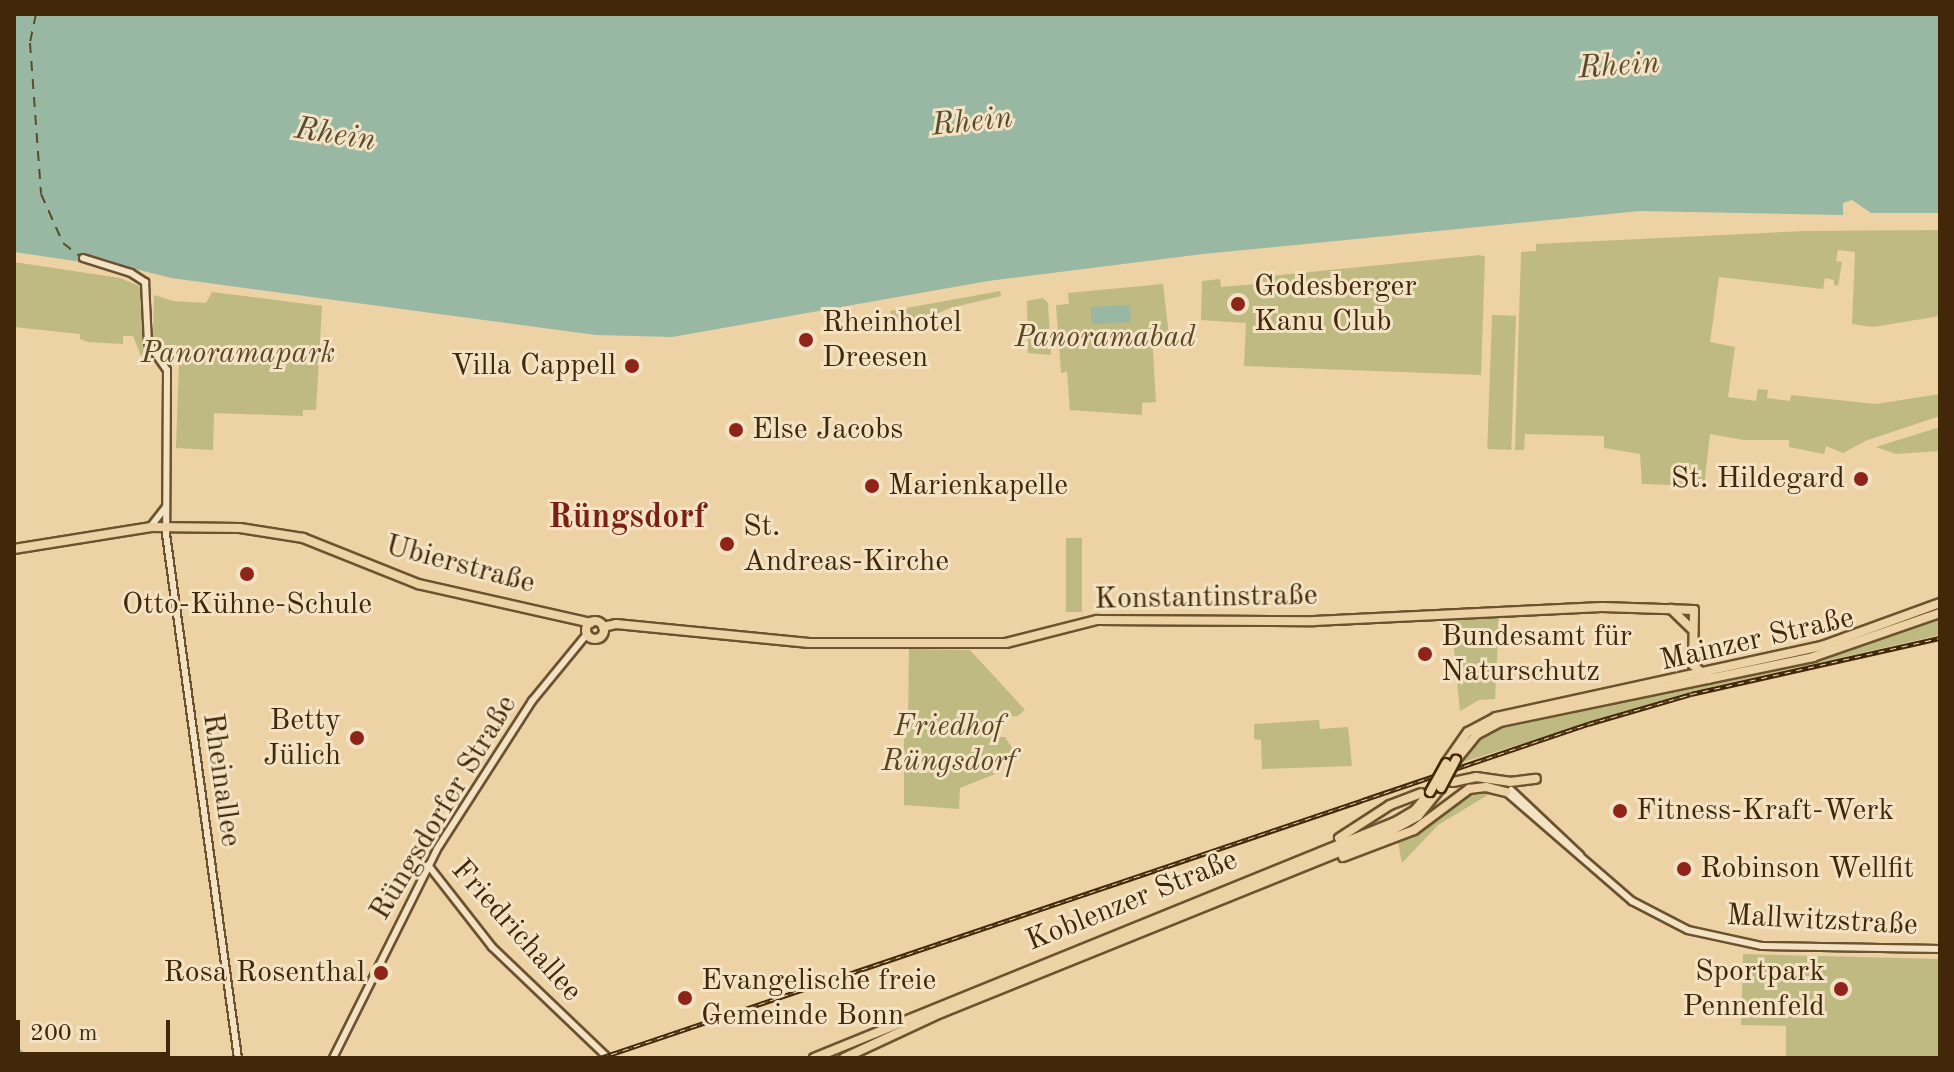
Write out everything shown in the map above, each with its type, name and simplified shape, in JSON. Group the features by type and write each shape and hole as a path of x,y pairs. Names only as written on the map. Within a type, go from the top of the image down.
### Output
{"main road":[{"path":"14,549 166,526"},
{"name":"Ubierstraße","path":"166,526 240,528 293,535 418,584 572,619 588,628"},
{"name":"Mainzer Straße","path":"1446,763 1463,737 1496,717 1693,669 1822,646 1940,603"},
{"name":"Konstantinstraße","path":"588,628 595,639 603,629 626,627 809,643 1006,643 1097,620 1325,621 1602,607 1694,610 1692,629"},
{"path":"1670,609 1692,629 1693,669 1680,684"},
{"name":"Mainzer Straße","path":"1456,760 1476,735 1500,722 1833,652 1940,613"},
{"path":"588,628 598,622 603,629"},
{"path":"1693,669 1709,679"},
{"name":"Koblenzer Straße","path":"814,1058 909,1024 1407,824 1427,809 1456,760"},
{"name":"Koblenzer Straße","path":"844,1058 1045,961 1404,817 1446,763"},
{"path":"1453,782 1481,777 1500,782 1536,779"},
{"path":"1500,782 1508,791"},
{"path":"1304,867 1404,835 1469,789 1486,787 1508,791"},
{"path":"1273,870 1343,836 1390,805 1426,792"},
{"path":"826,1058 909,1024"},
{"path":"834,1058 909,1024"}],"street":[{"name":"Rheinallee","path":"83,258 141,277 148,291 147,341 165,363 169,378 166,526 238,1058"},
{"path":"151,527 166,507"},
{"name":"Rüngsdorfer Straße","path":"333,1058 428,865 530,703 588,628"},
{"name":"Mallwitzstraße","path":"1508,791 1582,858 1649,912 1709,937 1762,946 1940,949"},
{"name":"Friedrichallee","path":"428,865 492,947 608,1058"}],"green space":[{"path":"1940,230 1940,316 1873,327 1852,324 1855,252 1838,250 1836,261 1842,262 1838,286 1834,285 1834,280 1825,278 1823,289 1719,277 1710,342 1735,347 1728,397 1756,401 1758,389 1768,390 1767,398 1790,401 1791,395 1876,404 1940,394 1940,416 1865,441 1843,453 1826,446 1824,454 1789,447 1789,440 1744,440 1710,434 1704,486 1642,484 1640,454 1604,448 1604,436 1525,434 1524,450 1515,450 1521,252 1536,251 1536,244 1804,231"},
{"path":"1480,255 1485,257 1481,375 1244,366 1246,323 1201,320 1202,281 1220,279 1221,287 1257,284 1261,277"},
{"path":"14,262 120,278 139,286 144,301 142,346 157,363 141,356 133,336 123,336 123,344 88,342 80,339 80,334 14,327"},
{"name":"Panoramabad","path":"1163,284 1169,336 1152,337 1156,402 1142,403 1142,415 1070,410 1067,372 1061,373 1056,305 1069,304 1068,293"},
{"path":"1000,291 1001,296 950,308 897,331 890,311"},
{"name":"Panoramapark","path":"212,292 322,306 316,410 303,410 303,416 214,413 213,450 176,448 179,364 171,364 153,341 154,295 173,301 206,303"},
{"path":"1043,298 1048,303 1051,355 1028,353 1027,301"},
{"path":"1492,315 1516,316 1511,450 1487,449"},
{"path":"1940,427 1940,451 1896,454 1876,447"},
{"path":"1066,538 1082,538 1082,612 1066,612"},
{"path":"1499,618 1495,699 1479,700 1460,711 1451,620"},
{"path":"1940,619 1940,635 1690,692 1463,762 1481,737 1511,724 1824,659"},
{"name":"Friedhof Rüngsdorf","path":"909,649 970,650 1025,710 1018,716 994,718 994,737 1005,737 1016,754 994,765 995,774 960,788 959,809 904,805 904,718 908,718"},
{"path":"1319,720 1320,729 1348,727 1352,766 1262,769 1261,740 1254,739 1254,724"},
{"path":"1482,790 1491,793 1438,825 1402,863 1398,842 1424,828 1463,797"},
{"name":"Sportpark Pennenfeld","path":"1743,954 1940,959 1940,1058 1786,1058 1786,1026 1741,1025"}],"water":[{"name":"Rhein","path":"14,14 1940,14 1940,213 1871,213 1852,200 1843,203 1843,215 1640,211 1203,254 988,281 672,337 596,335 171,278 84,256 82,262 14,252"},
{"path":"1130,305 1131,322 1092,324 1091,307"}],"waterway":[{"path":"14,1044 28,1058"}],"ferry route":[{"path":"36,14 30,43 41,194 63,243 82,258"}],"railway":[{"path":"600,1058 1588,724 1691,694 1940,638"}],"place":[{"name":"Godesberger Kanu Club","path":"1238,304"},
{"name":"Rheinhotel Dreesen","path":"806,340"},
{"name":"Villa Cappell","path":"632,366"},
{"name":"Else Jacobs","path":"736,430"},
{"name":"St. Hildegard","path":"1861,479"},
{"name":"Marienkapelle","path":"872,486"},
{"name":"St. Andreas-Kirche","path":"727,544"},
{"name":"Otto-Kühne-Schule","path":"247,574"},
{"name":"Bundesamt für Naturschutz","path":"1425,654"},
{"name":"Betty Jülich","path":"357,738"},
{"name":"Fitness-Kraft-Werk","path":"1620,811"},
{"name":"Robinson Wellfit","path":"1684,869"},
{"name":"Rosa Rosenthal","path":"381,973"},
{"name":"Sportpark Pennenfeld","path":"1841,989"},
{"name":"Evangelische freie Gemeinde Bonn","path":"685,998"}],"district":[{"name":"Rüngsdorf","path":"627,519"}]}
